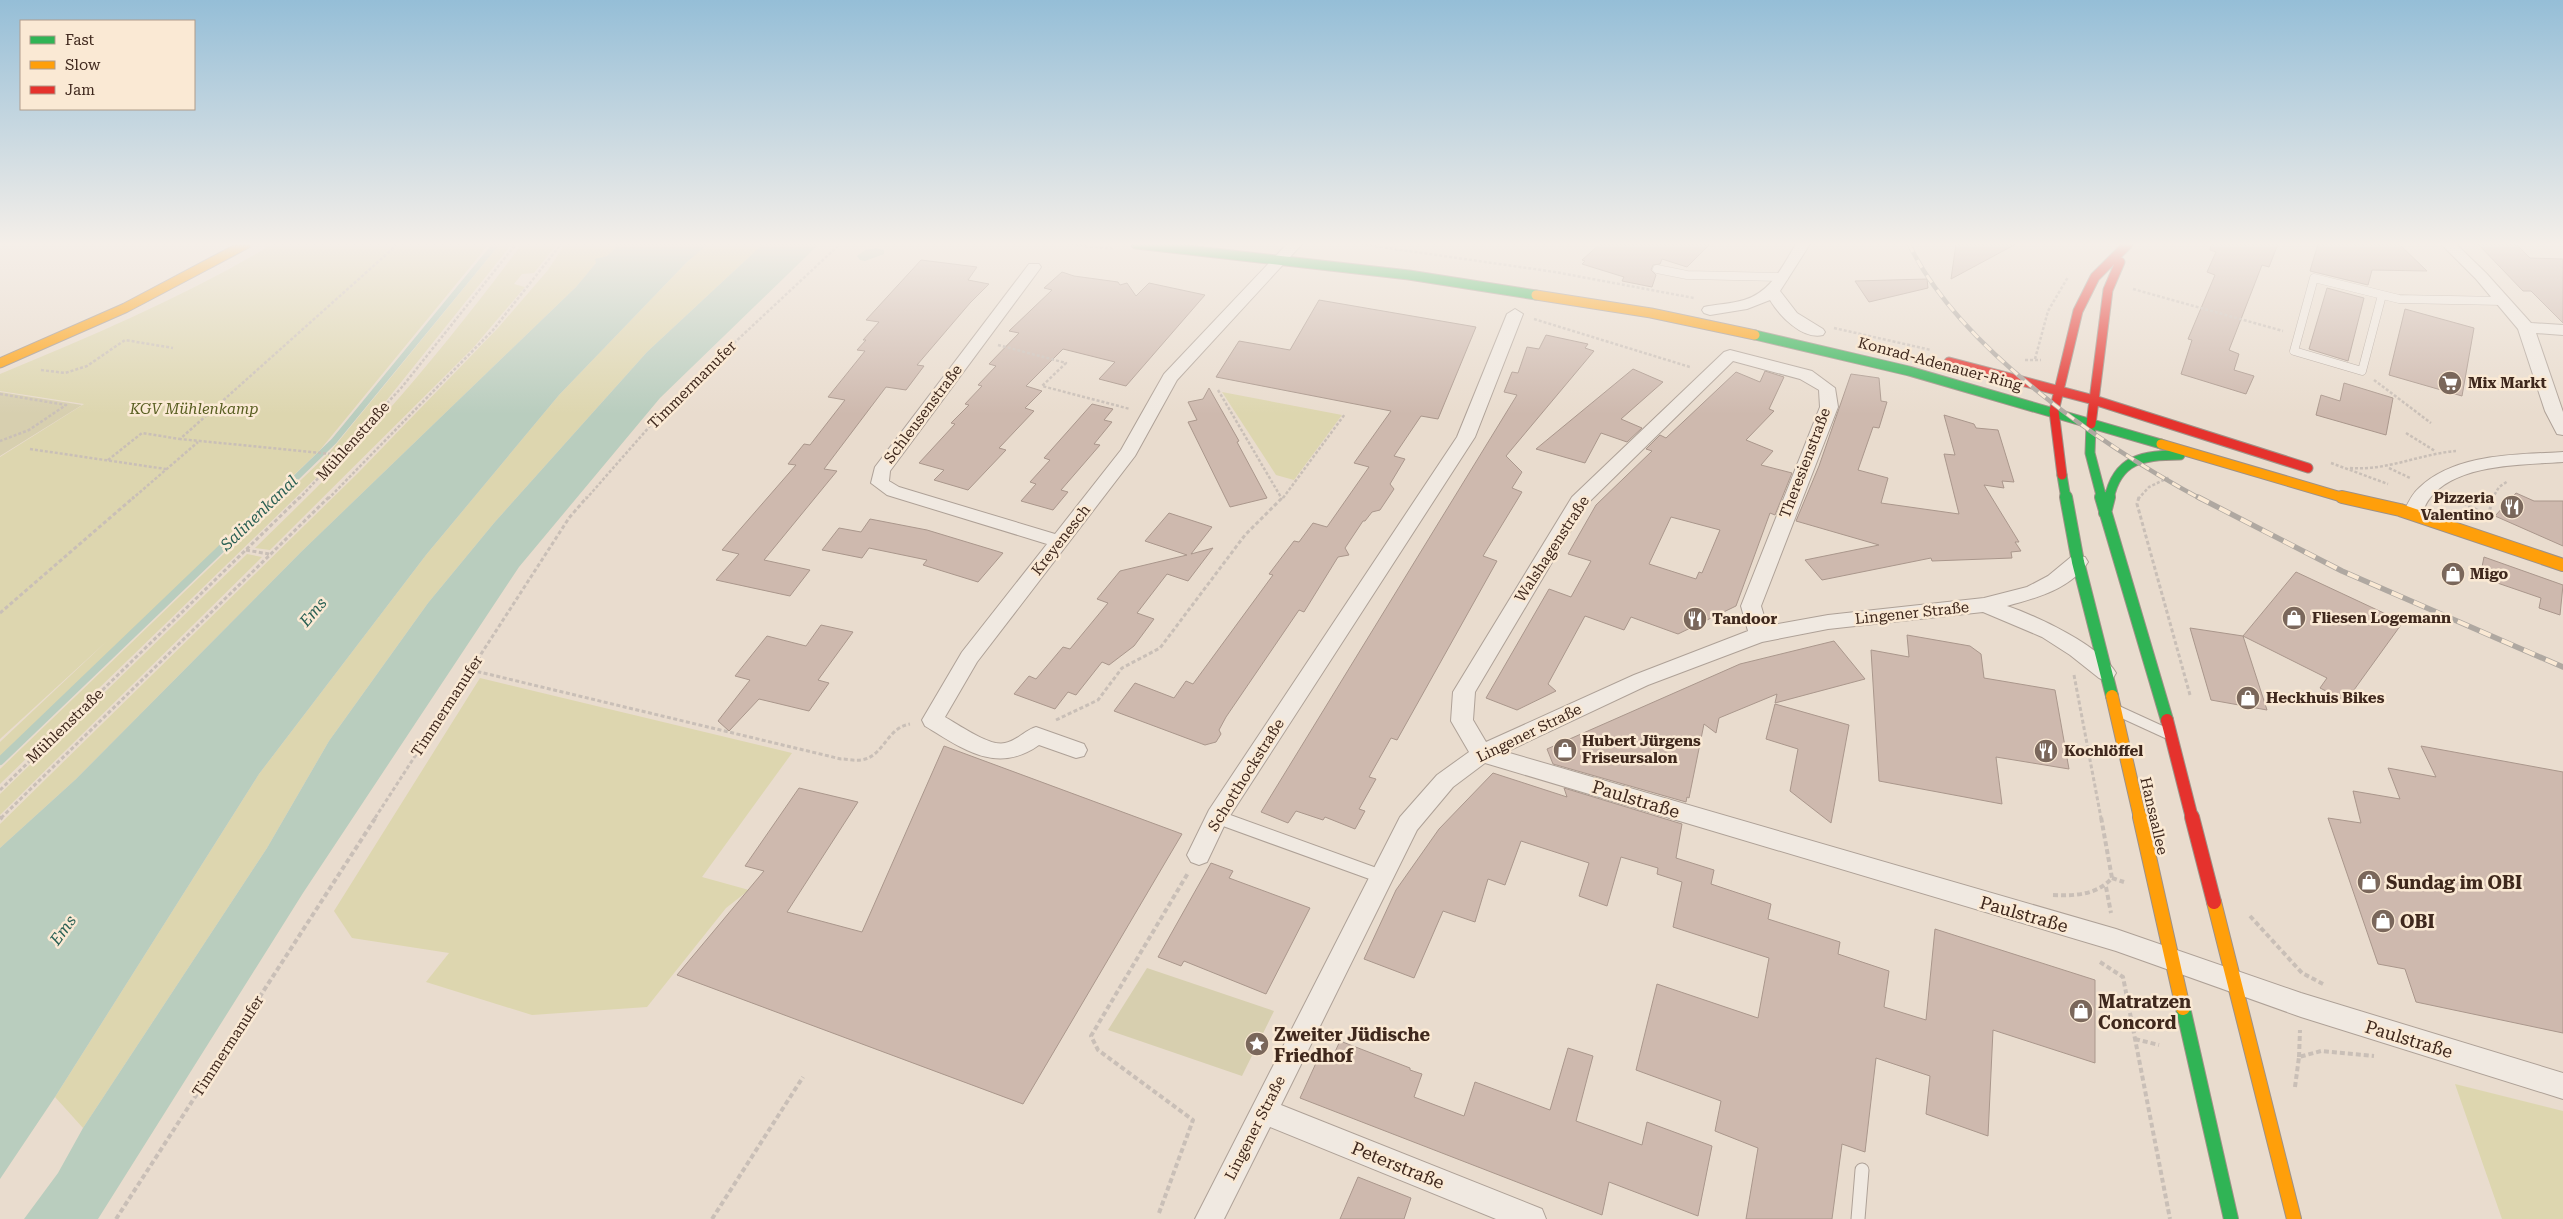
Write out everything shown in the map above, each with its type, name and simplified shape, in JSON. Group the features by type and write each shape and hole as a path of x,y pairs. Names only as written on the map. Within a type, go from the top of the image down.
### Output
{"main road":[{"path":"0,364 138,301"},
{"name":"Konrad-Adenauer-Ring","path":"1572,301 1661,315 1820,348 1911,370 2331,495 2406,512 2563,566"},
{"name":"Hansaallee","path":"2083,301 2078,311 2054,411 2068,509 2078,562 2115,709 2231,1219"},
{"path":"2107,301 2091,423 2090,453 2105,513 2172,736 2294,1219"},
{"path":"1702,305 1745,317"},
{"path":"1780,324 1824,331"},
{"name":"Konrad-Adenauer-Ring","path":"1933,354 2094,400 2320,473"},
{"path":"2105,513 2114,480 2124,468 2155,455 2201,456"},
{"name":"Konrad-Adenauer-Ring","path":"2356,488 2406,512"}],"street":[{"name":"Schleusenstraße","path":"1008,301 881,471 880,483 893,491 1061,542"},
{"name":"Kreyenesch","path":"933,720 968,657 1061,542 1129,452 1170,378 1242,301"},
{"path":"1702,305 1743,305 1758,301"},
{"path":"1777,301 1779,306 1788,314 1824,331"},
{"path":"2503,301 2526,328 2554,411 2563,430"},
{"name":"Schotthockstraße","path":"1199,855 1217,817 1466,437 1515,314"},
{"path":"2526,328 2563,330"},
{"name":"Walshagenstraße","path":"1482,754 1462,721 1464,692 1579,501 1709,373 1730,355"},
{"name":"Theresienstraße","path":"1730,355 1806,375 1827,388 1829,407 1751,606 1759,635"},
{"path":"2406,512 2425,491 2444,478 2473,466 2563,457"},
{"name":"Lingener Straße","path":"1209,1219 1380,876 1408,824 1445,781 1482,754 1640,680 1759,635 1828,622 1984,604 2033,592 2055,581 2078,562"},
{"name":"Lingener Straße","path":"1984,604 2019,616 2049,630 2106,672"},
{"path":"933,720 966,739 1001,752 1023,746 1036,735 1076,750"},
{"name":"Paulstraße","path":"1482,754 1912,882 2116,940 2234,982 2389,1033 2563,1086"},
{"name":"Peterstraße","path":"1263,1112 1532,1219"}],"lane":[{"path":"2308,301 2294,351 2362,371 2380,301"},
{"path":"2115,709 2172,736"},
{"path":"1217,817 1380,876"},
{"path":"1858,1219 1862,1170"}],"path":[{"path":"180,438 334,301"},
{"name":"Mühlenstraße","path":"0,790 341,455 402,388 471,301"},
{"path":"0,819 361,465 492,330 515,301"},
{"name":"Timmermanufer","path":"116,1219 569,518 671,402 779,301"},
{"path":"1683,301 1702,305"},
{"path":"2176,301 2298,335"},
{"path":"1515,314 1709,373"},
{"path":"1824,331 1933,354"},
{"path":"33,369 65,374 87,366 124,340 173,348"},
{"path":"978,340 1066,363 1042,386 1151,415"},
{"path":"2019,360 2035,359"},
{"path":"2362,371 2431,423"},
{"path":"1218,390 1283,498"},
{"path":"0,394 66,405 29,430 0,441"},
{"path":"1036,735 1044,725 1098,700 1122,668 1160,648 1245,534 1283,498 1345,414"},
{"path":"107,460 142,433 198,441 341,455"},
{"path":"2406,433 2435,451"},
{"path":"0,613 198,441"},
{"path":"30,449 166,469"},
{"path":"2166,479 2141,493 2137,498 2137,504 2193,705"},
{"path":"2470,507 2488,515 2493,494 2502,483 2511,480"},
{"path":"246,550 270,554"},
{"path":"2067,642 2109,854 2112,878 2106,887 2071,896"},
{"path":"471,670 841,760 862,760 875,754 899,726 933,720"},
{"path":"1158,1213 1193,1120 1098,1050 1091,1036 1199,855"},
{"path":"2248,908 2250,917 2302,973 2331,988"},
{"path":"2096,960 2123,977 2170,1219"},
{"path":"2294,1090 2299,1057 2321,1051 2352,1052"},
{"path":"712,1219 803,1077"}],"green space":[{"name":"KGV Mühlenkamp","path":"167,301 442,301 320,450 0,757 0,742 107,641 0,739 0,457 84,404 0,391 0,374"},
{"path":"453,301 466,301 386,401 318,476 0,784 0,769 329,453"},
{"path":"479,301 513,301 473,348 270,550 255,548 353,450"},
{"path":"521,301 562,301 301,552 76,779 0,848 0,824 358,473 498,328"},
{"path":"650,301 702,301 647,352 494,523 428,603 329,741 267,848 83,1128 55,1097 259,774 426,555 559,395"},
{"path":"1222,392 1342,415 1294,480 1276,475"},
{"path":"247,554 262,557 0,815 0,794"},
{"path":"480,678 792,753 702,877 749,890 726,908 647,1007 532,1015 426,982 449,953 352,938 334,911"},
{"path":"2455,1084 2563,1111 2563,1219 2502,1219"}],"shaded area":[{"path":"0,392 82,405 0,456"},
{"path":"1147,968 1274,1011 1242,1076 1108,1030"}],"water":[{"name":"Ems","path":"562,301 650,301 559,395 426,555 259,774 55,1097 0,1179 0,848 76,779 301,552"},
{"path":"702,301 760,301 660,398 519,567 303,893 98,1219 24,1219 58,1173 83,1128 267,848 329,741 428,603 494,523 647,352"}],"building":[{"path":"884,301 972,301 917,365 924,366 906,390 886,387 824,469 837,471 764,560 810,570 790,596 716,580 739,554 722,550 796,465 788,464 804,444 810,445 845,400 828,397 865,351 857,350 879,322 866,320"},
{"path":"1041,301 1200,301 1126,386 1099,379 1115,362 1063,349 1026,386 1042,391 1025,408 1034,411 999,448 1006,450 968,490 934,480 944,470 919,463 955,424 951,423 969,405 965,404 982,386 978,385 996,366 989,364 1019,333 1009,331"},
{"path":"1318,301 1476,327 1438,419 1421,416 1394,456 1405,459 1390,484 1394,489 1380,510 1372,512 1363,521 1345,548 1349,555 1338,557 1304,612 1299,610 1226,717 1219,730 1221,734 1216,742 1205,745 1114,711 1135,683 1174,698 1186,681 1193,684 1273,575 1269,574 1294,541 1299,542 1313,523 1327,527 1369,467 1354,463 1391,411 1216,377 1239,341 1290,350"},
{"path":"2204,301 2248,301 2229,350 2239,354 2234,370 2254,376 2246,394 2181,374 2192,340 2188,339"},
{"path":"2323,301 2363,301 2348,361 2309,349"},
{"path":"2541,301 2563,301 2563,323"},
{"path":"2405,309 2474,328 2462,396 2389,375"},
{"path":"1546,335 1588,344 1585,348 1594,351 1506,456 1522,472 1512,488 1522,492 1483,556 1497,561 1397,740 1391,738 1369,777 1376,779 1359,809 1365,811 1355,829 1325,817 1323,820 1296,811 1288,823 1261,812 1517,395 1504,392 1512,372 1518,373 1527,347 1539,349"},
{"path":"1633,369 1663,382 1621,419 1642,428 1627,442 1601,433 1585,463 1536,449"},
{"path":"1765,371 1784,377 1769,409 1774,411 1746,440 1773,451 1761,465 1792,473 1775,515 1770,513 1736,606 1678,634 1631,617 1624,630 1585,616 1548,684 1556,691 1517,710 1486,698 1549,589 1571,597 1591,561 1568,554 1596,505 1652,451 1646,449 1660,435 1666,438 1736,372 1760,382","holes":["1671,517 1720,530 1702,573 1699,572 1696,579 1649,564"]},
{"path":"1851,374 1879,378 1881,401 1887,402 1879,428 1873,427 1858,470 1888,478 1881,503 1959,514 1944,454 1955,455 1944,415 1974,424 1976,428 1998,430 2014,482 2002,481 2004,488 1984,485 2019,542 2015,542 2021,551 2011,552 2012,558 1932,561 1931,558 1822,580 1805,560 1879,545 1796,521 1819,466"},
{"path":"2344,383 2393,398 2386,435 2316,415 2321,395 2340,401"},
{"path":"1209,388 1239,441 1237,442 1267,498 1230,507 1188,422 1197,420 1188,402 1203,399"},
{"path":"1092,404 1113,409 1104,420 1112,422 1094,444 1100,445 1061,490 1068,492 1053,510 1021,501 1036,484 1030,482 1050,460 1044,458"},
{"path":"2516,493 2534,501 2563,501 2563,546 2495,516"},
{"path":"1169,513 1212,527 1191,554 1213,548 1188,581 1167,574 1137,613 1154,619 1134,646 1109,665 1102,662 1076,695 1068,692 1055,709 1014,694 1029,676 1036,679 1063,647 1070,649 1108,603 1097,599 1120,571 1187,555 1145,541"},
{"path":"870,519 927,530 1003,553 978,582 923,565 927,560 869,548 862,558 822,550 839,528 861,532"},
{"path":"2484,557 2563,585 2560,615 2539,608 2541,598 2480,577"},
{"path":"2296,572 2403,622 2346,701 2320,688 2327,678 2243,636"},
{"path":"821,625 853,632 818,680 829,683 809,711 759,699 729,731 718,721 750,680 735,676 767,636 806,646"},
{"path":"2190,628 2243,636 2267,710 2211,700"},
{"path":"1907,635 1970,646 1981,654 1984,678 2055,690 2069,769 1996,757 2002,804 1879,781 1871,650 1909,657"},
{"path":"1834,641 1865,679 1775,703 1777,694 1719,718 1716,733 1704,724 1689,798 1687,797 1686,802 1553,764 1547,749 1740,664"},
{"path":"1775,704 1849,725 1831,823 1790,791 1798,749 1766,739"},
{"path":"944,746 1182,834 1023,1104 677,975 764,871 745,866 799,788 858,802 787,912 862,932"},
{"path":"2421,746 2563,772 2563,1033 2416,1002 2405,969 2378,964 2328,818 2361,823 2353,791 2400,799 2388,768 2436,777"},
{"path":"1493,773 1567,797 1564,788 1682,824 1676,858 1714,870 1711,884 1771,904 1768,919 1840,942 1838,954 1889,971 1884,1007 1926,1020 1935,929 2095,980 2095,1063 1993,1030 1988,1136 1926,1114 1930,1076 1876,1058 1865,1152 1842,1144 1832,1219 1746,1219 1758,1148 1715,1131 1721,1101 1636,1070 1657,984 1758,1018 1769,958 1673,927 1682,882 1657,874 1658,868 1621,857 1607,906 1579,896 1589,863 1521,841 1505,885 1488,879 1475,922 1443,911 1414,978 1364,959 1396,890 1439,829"},
{"path":"1211,863 1233,871 1229,878 1310,908 1266,994 1184,961 1181,966 1158,957"},
{"path":"1340,1041 1422,1074 1414,1097 1464,1116 1475,1082 1550,1110 1568,1048 1593,1056 1576,1121 1642,1145 1647,1122 1712,1146 1698,1216 1609,1182 1602,1215 1300,1098 1322,1050 1334,1054"},
{"path":"1358,1177 1411,1198 1404,1219 1340,1219"}],"waterway":[{"name":"Salinenkanal","path":"274,499 334,441 449,301"},
{"name":"Salinenkanal","path":"0,761 275,497"}],"railway":[{"path":"1946,301 1961,320 1997,356 2036,390 2120,451 2201,499"},
{"path":"2198,497 2342,571 2563,667"}],"traffic: fast":[{"path":"1755,335 1909,371 2161,444"},
{"path":"2091,424 2090,453 2108,524 2167,720"},
{"path":"2105,513 2111,487 2119,471 2134,461 2143,458 2180,455"},
{"path":"2062,475 2078,562 2112,696"},
{"path":"2183,1008 2231,1219"}],"traffic: slow":[{"path":"0,363 138,301"},
{"path":"1574,301 1651,313 1755,335"},
{"path":"2161,444 2331,495 2400,510 2563,565"},
{"path":"2112,696 2183,1008"},
{"path":"2214,902 2294,1219"}],"traffic: jam":[{"path":"2062,475 2054,411 2078,311 2083,301"},
{"path":"2091,424 2107,301"},
{"path":"1949,362 2094,400 2308,468"},
{"path":"2167,720 2214,902"}],"place":[{"name":"Mix Markt","path":"2450,383"},
{"name":"Pizzeria Valentino","path":"2512,507"},
{"name":"Migo","path":"2453,574"},
{"name":"Fliesen Logemann","path":"2294,618"},
{"name":"Tandoor","path":"1695,619"},
{"name":"Heckhuis Bikes","path":"2248,698"},
{"name":"Hubert Jürgens Friseursalon","path":"1565,750"},
{"name":"Kochlöffel","path":"2046,751"},
{"name":"Sundag im OBI","path":"2369,882"},
{"name":"OBI","path":"2383,921"},
{"name":"Matratzen Concord","path":"2081,1011"},
{"name":"Zweiter Jüdische Friedhof","path":"1257,1044"}]}
